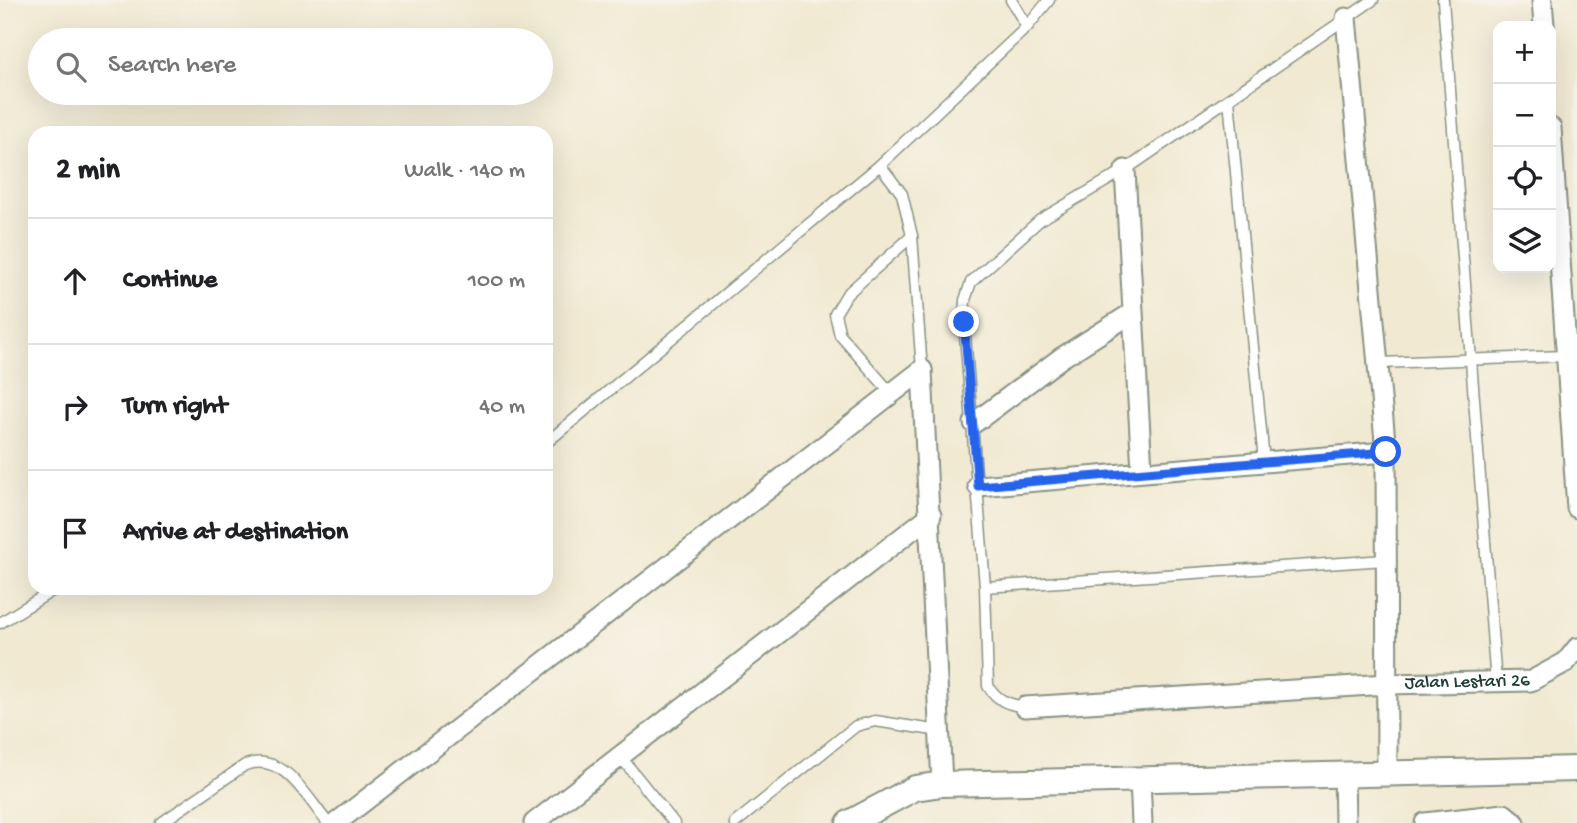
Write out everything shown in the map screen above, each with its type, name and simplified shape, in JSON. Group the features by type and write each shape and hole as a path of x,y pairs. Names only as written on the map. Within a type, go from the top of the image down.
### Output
{"street":[{"path":"1542,0 1544,21"},
{"path":"1346,18 1380,362 1386,452 1387,772"},
{"path":"1552,147 1577,508"},
{"path":"1125,170 1142,470"},
{"path":"974,423 1061,358 1132,313"},
{"path":"336,823 922,370"},
{"path":"922,370 942,784"},
{"path":"978,486 1142,470 1386,452"},
{"path":"534,823 931,515"},
{"name":"Jalan Lestari 26","path":"1025,707 1387,684 1531,681 1553,671 1577,648"},
{"path":"849,823 915,788 942,784 1577,769"},
{"path":"1344,773 1345,823"},
{"path":"1140,779 1142,823"},
{"path":"1425,823 1504,814 1515,823"}],"lane":[{"path":"1011,0 1027,27"},
{"path":"553,437 880,165 1027,27 1049,0"},
{"path":"1025,707 1006,704 994,695 988,685 985,587 964,322 965,300 971,282 996,256 1040,220 1125,170 1373,0"},
{"path":"1443,0 1496,683"},
{"path":"1229,100 1264,461"},
{"path":"880,165 902,194 912,236 922,370"},
{"path":"892,394 840,334 835,314 847,294 912,236"},
{"path":"1380,362 1565,356"},
{"path":"985,587 1386,561"},
{"path":"0,622 45,595"},
{"path":"735,823 856,726 875,721 940,732"},
{"path":"620,756 674,823"},
{"path":"161,823 245,765 258,760 283,768 328,823"}],"route":[{"path":"964,322 978,486 1142,470 1386,452"}]}
